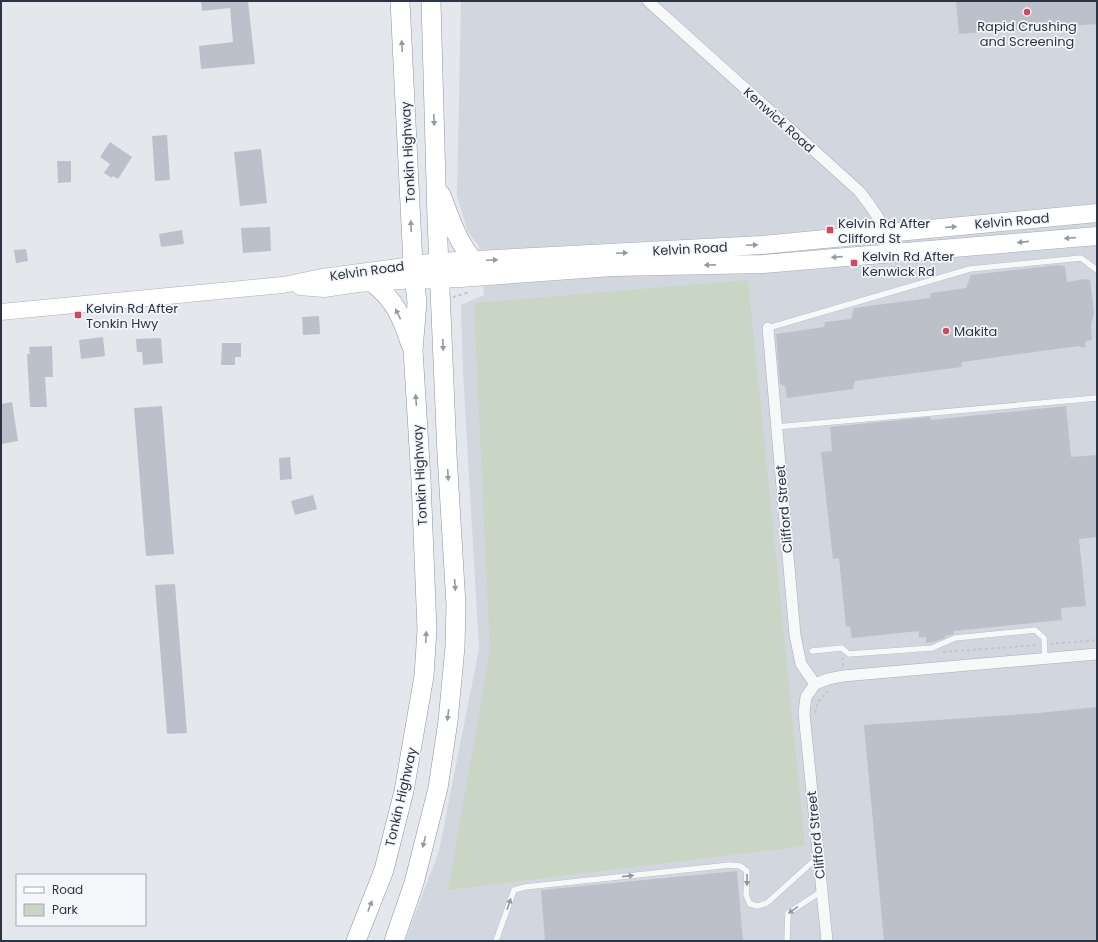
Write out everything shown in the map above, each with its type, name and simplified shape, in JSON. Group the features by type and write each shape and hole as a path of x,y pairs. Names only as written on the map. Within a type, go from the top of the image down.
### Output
{"highway":[{"name":"Tonkin Highway","path":"356,941 384,870 404,790 424,676 426,615 421,480 413,350 417,303 414,273 400,1"},
{"name":"Tonkin Highway","path":"394,941 414,883 438,788 448,721 455,647 456,605 447,454 436,182 432,1"},
{"path":"436,182 458,239 473,260"},
{"path":"373,283 392,301 404,325 413,350"}],"main road":[{"name":"Kelvin Road","path":"440,271 473,260 762,245 1097,213"},
{"name":"Kelvin Road","path":"1,312 283,285 322,277 440,271 762,264 1097,236"},
{"name":"Kelvin Road","path":"283,285 324,289 373,283 414,273"}],"street":[{"name":"Kenwick Road","path":"648,1 859,191 876,213 886,233 890,253"},
{"name":"Clifford Street","path":"768,328 795,635 801,664 816,684 806,697 804,713 827,941"},
{"path":"816,684 828,679 843,676 1097,654"}],"lane":[{"path":"768,328 970,269 1081,258 1097,270"},
{"path":"776,426 1097,398"},
{"path":"812,651 842,648 849,654 932,648 955,638 1035,630 1044,638 1045,659"},
{"path":"496,941 514,890 520,888 714,867 740,866 747,871 746,895 750,904 758,906 767,903 818,857"},
{"path":"787,941 788,913 822,891"}],"path":[{"path":"815,716 818,702 826,692 832,689"}],"shaded area":[{"path":"461,1 1097,1 1097,941 405,941 439,851 479,649 463,372 461,305 484,295 479,246 468,232 457,196"}],"green space":[{"path":"748,280 805,846 448,890 490,651 474,303"}],"building":[{"path":"201,1 248,1 255,64 201,69 199,46 233,42 230,8 202,11"},
{"name":"Rapid Crushing and Screening","path":"956,1 1097,1 1097,24 959,34"},
{"path":"167,135 170,180 155,181 152,136"},
{"path":"110,142 132,157 118,179 113,176 112,178 104,173 110,164 100,157"},
{"path":"261,149 267,203 240,206 234,152"},
{"path":"57,161 71,161 71,182 58,183"},
{"path":"270,227 271,251 243,253 241,228"},
{"path":"182,230 184,244 161,247 159,234"},
{"path":"26,249 28,261 16,263 14,250"},
{"name":"Makita","path":"1058,265 1065,266 1067,282 1085,279 1090,280 1094,312 1091,326 1092,340 1086,341 1085,348 1079,346 962,362 961,367 855,381 853,389 787,398 785,386 780,384 776,334 824,327 825,322 851,319 854,308 930,298 931,293 966,288 971,275"},
{"path":"319,316 320,334 303,335 302,317"},
{"path":"103,337 105,356 81,359 79,340"},
{"path":"161,338 163,363 143,365 142,352 137,352 136,339"},
{"path":"222,343 241,343 241,357 235,357 235,365 221,365"},
{"path":"52,346 53,377 45,377 47,407 30,407 27,354 30,354 29,347"},
{"path":"12,402 18,441 1,444 1,404"},
{"path":"162,406 174,554 146,556 134,408"},
{"path":"1066,406 1071,457 1097,455 1097,537 1079,539 1086,606 1061,608 1062,620 954,631 954,634 945,636 945,638 934,642 926,643 926,637 919,638 919,631 852,638 850,626 846,627 839,558 833,559 821,452 832,451 830,427 930,417 931,420"},
{"path":"290,457 292,479 280,480 279,458"},
{"path":"313,495 317,509 295,515 291,501"},
{"path":"175,584 187,733 167,734 155,585"},
{"path":"1097,707 1097,941 884,941 864,725 1039,713"},
{"path":"737,871 743,941 545,941 541,890"}],"place":[{"name":"Rapid Crushing and Screening","path":"1027,12"},
{"name":"Kelvin Rd After Clifford St","path":"830,230"},
{"name":"Kelvin Rd After Kenwick Rd","path":"854,263"},
{"name":"Kelvin Rd After Tonkin Hwy","path":"78,315"},
{"name":"Makita","path":"946,331"}]}
